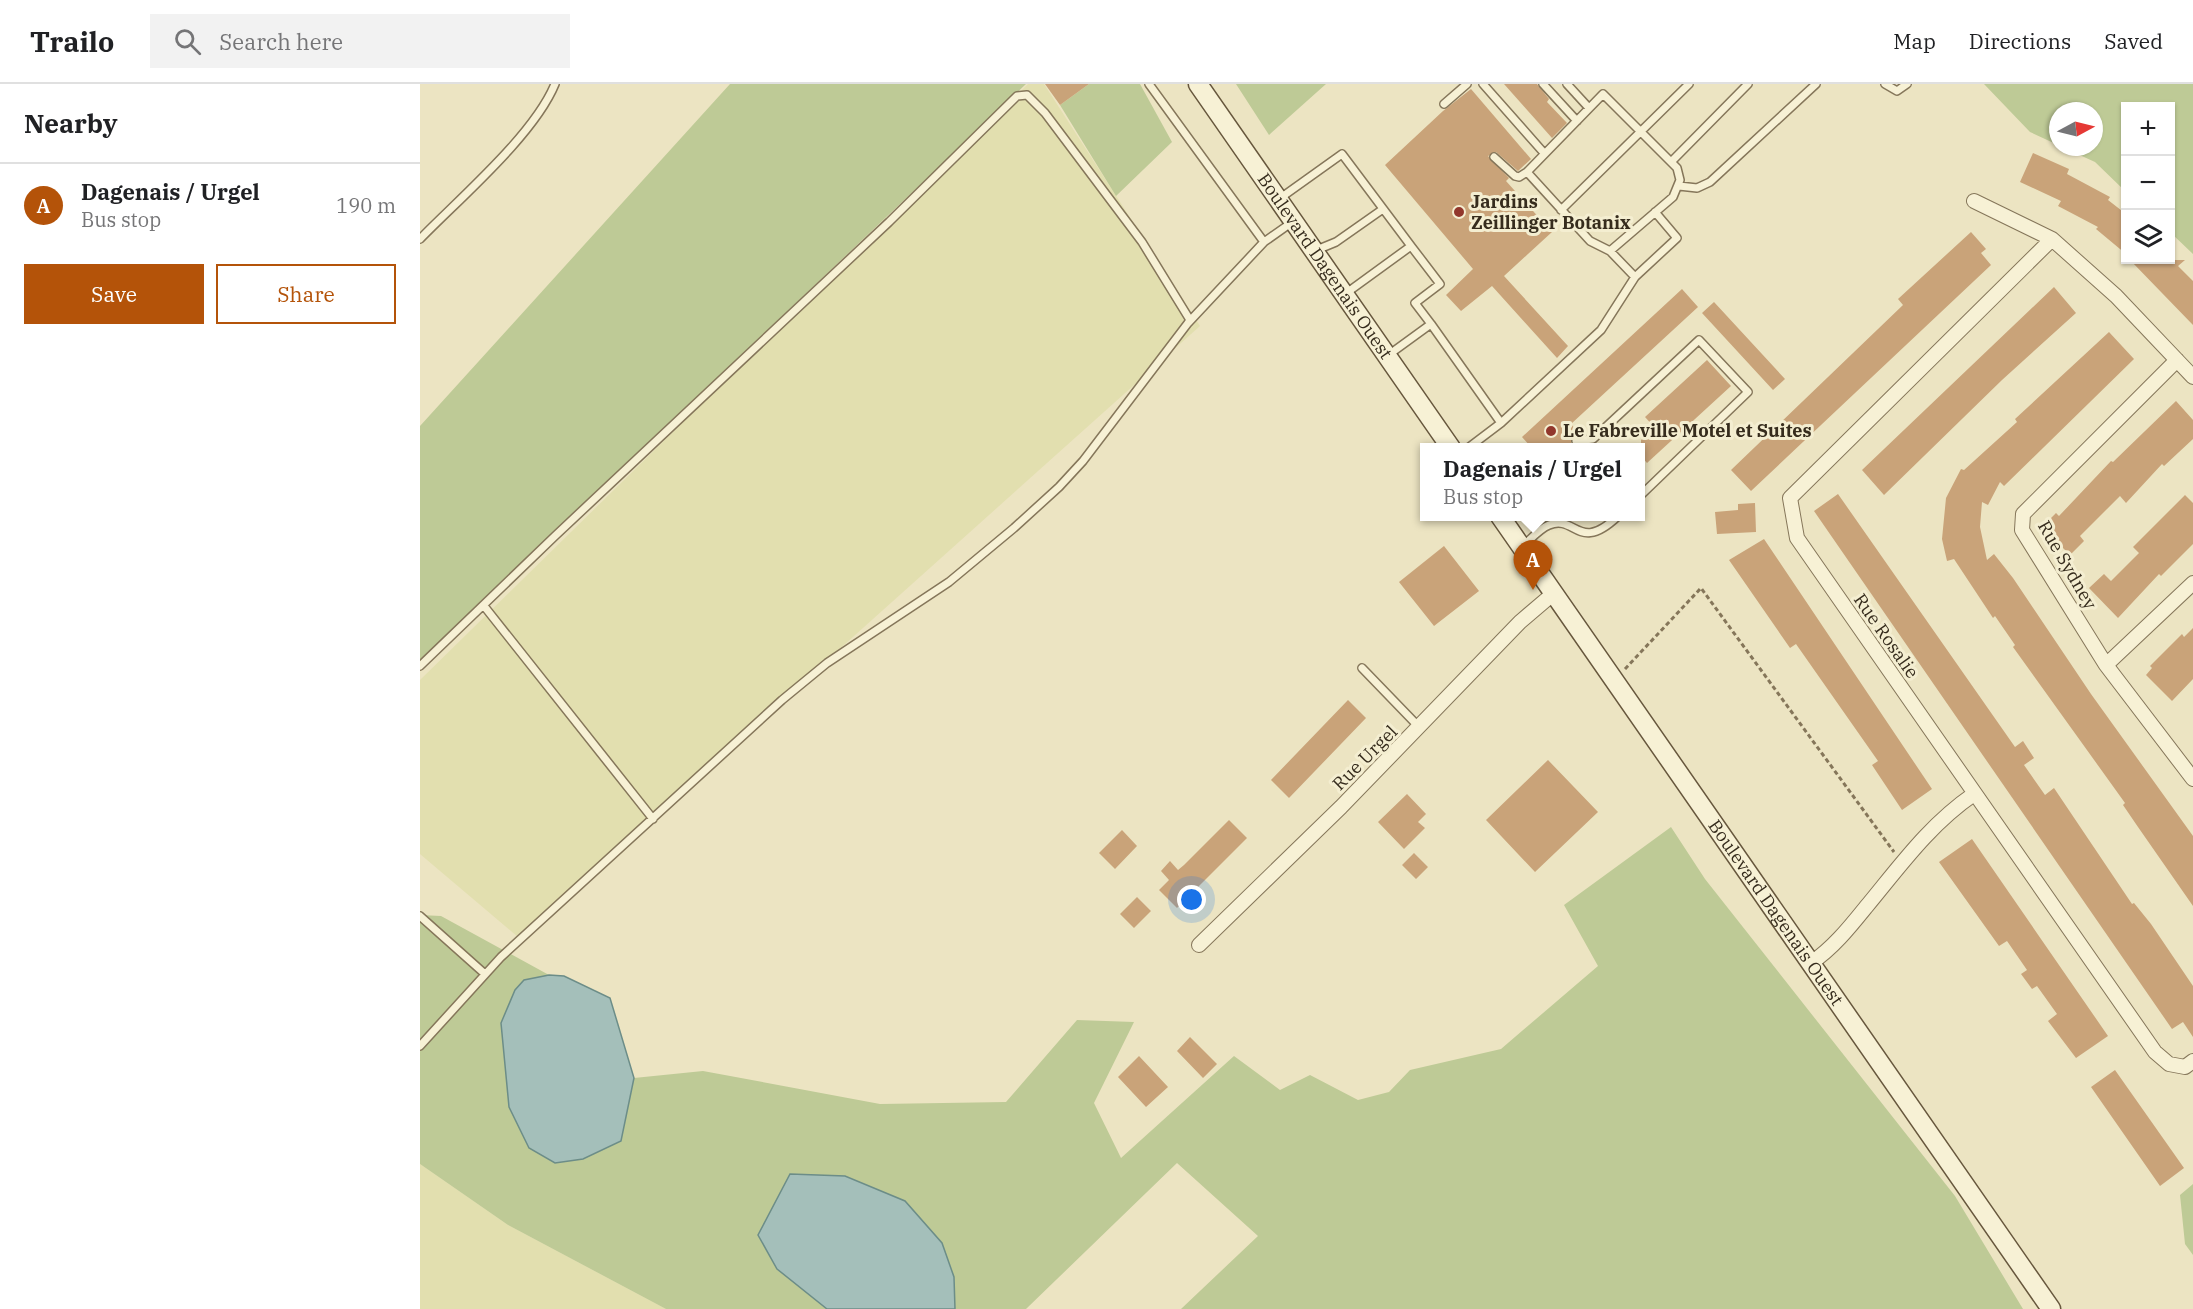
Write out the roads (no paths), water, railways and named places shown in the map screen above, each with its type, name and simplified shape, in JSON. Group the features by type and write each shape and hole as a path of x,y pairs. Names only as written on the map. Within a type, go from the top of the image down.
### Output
{"main road":[{"name":"Boulevard Dagenais Ouest","path":"1198,84 1448,443"},
{"name":"Boulevard Dagenais Ouest","path":"1507,521 1522,548 2051,1309"}],"street":[{"path":"1974,201 2052,239 2116,296 2193,377"},
{"name":"Rue Rosalie","path":"2052,239 1790,498 1797,538 2154,1052 2169,1064 2184,1067 2193,1061"},
{"name":"Rue Sydney","path":"2176,360 2023,514 2022,530 2106,665 2193,779"},
{"path":"2106,665 2193,583"},
{"name":"Rue Urgel","path":"1199,945 1420,728 1489,653 1554,593"},
{"path":"1811,963 1837,942 1942,817 1974,794"}],"lane":[{"path":"420,239 520,136 545,105 555,84"},
{"path":"1149,84 1264,243"},
{"path":"1444,104 1467,84"},
{"path":"1483,84 1544,153"},
{"path":"1543,84 1577,121"},
{"path":"1567,84 1589,108"},
{"path":"1561,210 1689,84"},
{"path":"1671,162 1748,84"},
{"path":"1679,186 1697,188 1710,182 1816,84"},
{"path":"1885,84 1897,91 1907,84"},
{"path":"1494,158 1519,177 1527,172 1603,94 1671,162 1679,173 1679,186 1673,196 1610,251"},
{"path":"420,666 1017,96 1027,95 1045,113 1142,242 1190,320"},
{"path":"1278,200 1342,154 1440,284 1415,303 1501,423"},
{"path":"1527,172 1590,241 1610,251 1635,277"},
{"path":"1314,251 1336,242 1383,209"},
{"path":"1474,443 1501,423 1600,330 1635,277 1677,238 1655,212"},
{"path":"420,1046 485,974 574,889 820,668 941,588 1023,520 1083,461 1190,320 1264,243 1293,221"},
{"path":"1344,294 1411,246"},
{"path":"1388,356 1431,324"},
{"path":"1576,441 1593,438 1699,340 1748,392 1645,491"},
{"path":"1522,548 1551,524 1563,524 1583,534 1592,534 1604,530 1613,521"},
{"path":"484,606 653,819"},
{"path":"1362,668 1420,728"},
{"path":"420,916 485,974"}],"water":[{"path":"549,975 564,976 610,998 634,1078 621,1141 583,1159 555,1163 529,1148 509,1107 501,1023 515,990 524,980"},
{"path":"790,1174 845,1176 905,1201 942,1243 954,1277 955,1309 827,1309 777,1269 758,1235"}],"place":[{"name":"Jardins Zeillinger Botanix","path":"1459,212"},
{"name":"Le Fabreville Motel et Suites","path":"1551,431"},
{"name":"Dagenais / Urgel","path":"1533,590"}]}
